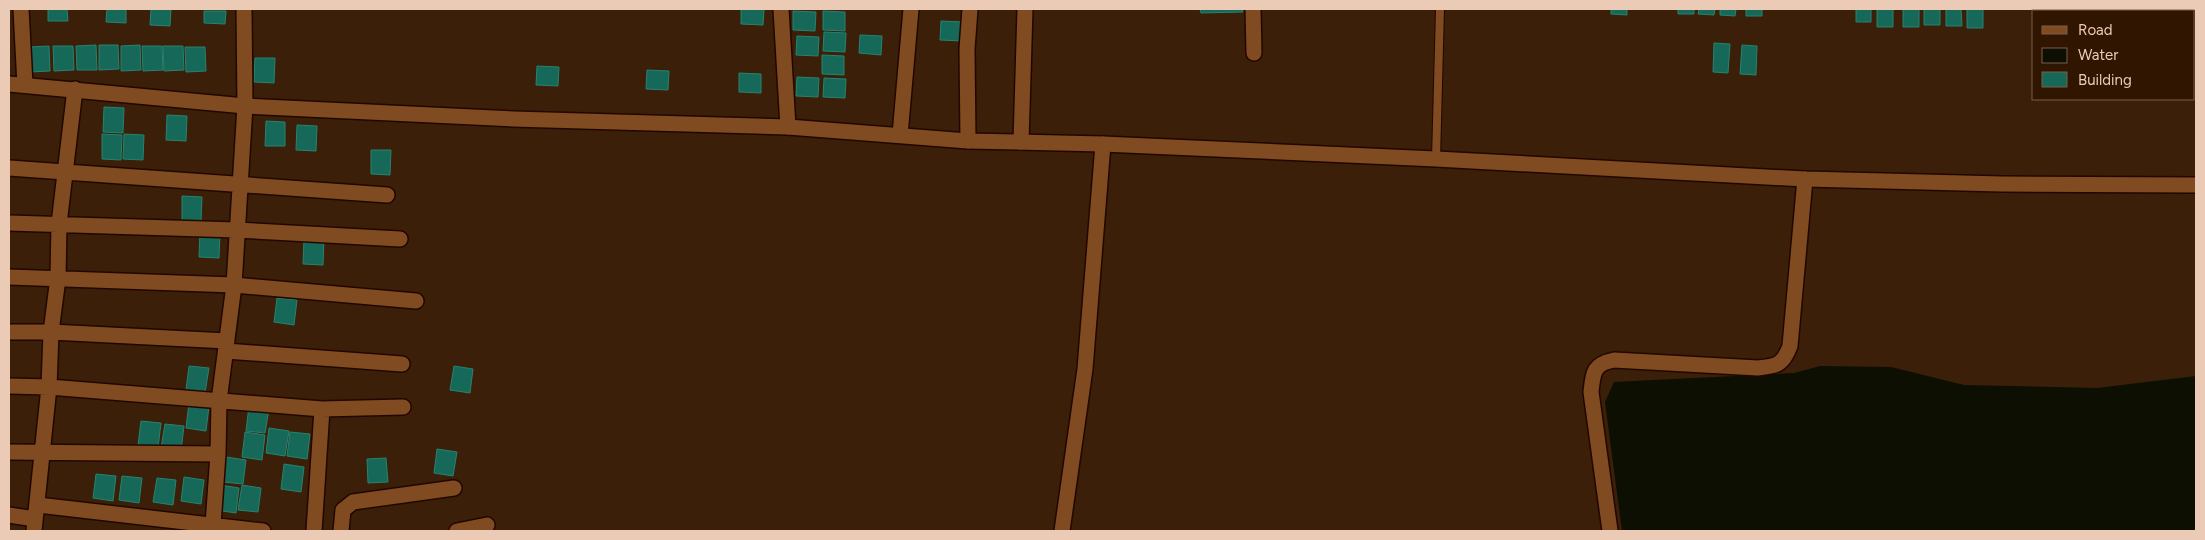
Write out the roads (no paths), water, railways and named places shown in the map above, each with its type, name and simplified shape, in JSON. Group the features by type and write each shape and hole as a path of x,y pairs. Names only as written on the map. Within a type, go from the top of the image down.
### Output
{"street":[{"path":"21,9 25,85"},
{"path":"213,525 218,454 219,401 234,285 245,106 244,9"},
{"path":"781,9 788,127"},
{"path":"900,135 911,9"},
{"path":"968,140 967,49 970,9"},
{"path":"1021,142 1026,9"},
{"path":"1253,9 1254,53"},
{"path":"9,84 245,106 513,119 788,127 968,140 1436,159 1805,179 2002,184 2196,185"},
{"path":"36,519 51,332 58,278 60,224 75,89"},
{"path":"1062,531 1085,370 1103,144"},
{"path":"9,168 239,186 387,195"},
{"path":"1610,531 1591,392 1594,371 1603,362 1614,360 1758,368 1775,367 1785,358 1790,346 1805,179"},
{"path":"9,223 236,230 400,239"},
{"path":"9,277 234,285 416,301"},
{"path":"9,332 51,332 226,346 402,364"},
{"path":"9,386 48,387 322,409 403,407"},
{"path":"314,531 322,409"},
{"path":"9,452 218,454"},
{"path":"341,531 343,510 353,502 454,488"},
{"path":"9,515 36,519 213,525 228,529 263,531"},
{"path":"457,531 488,525"}],"lane":[{"path":"1436,159 1440,9"}],"water":[{"path":"1820,366 1891,367 1964,385 2097,388 2196,376 2196,531 1622,531 1605,402 1614,382 1794,373"}]}
